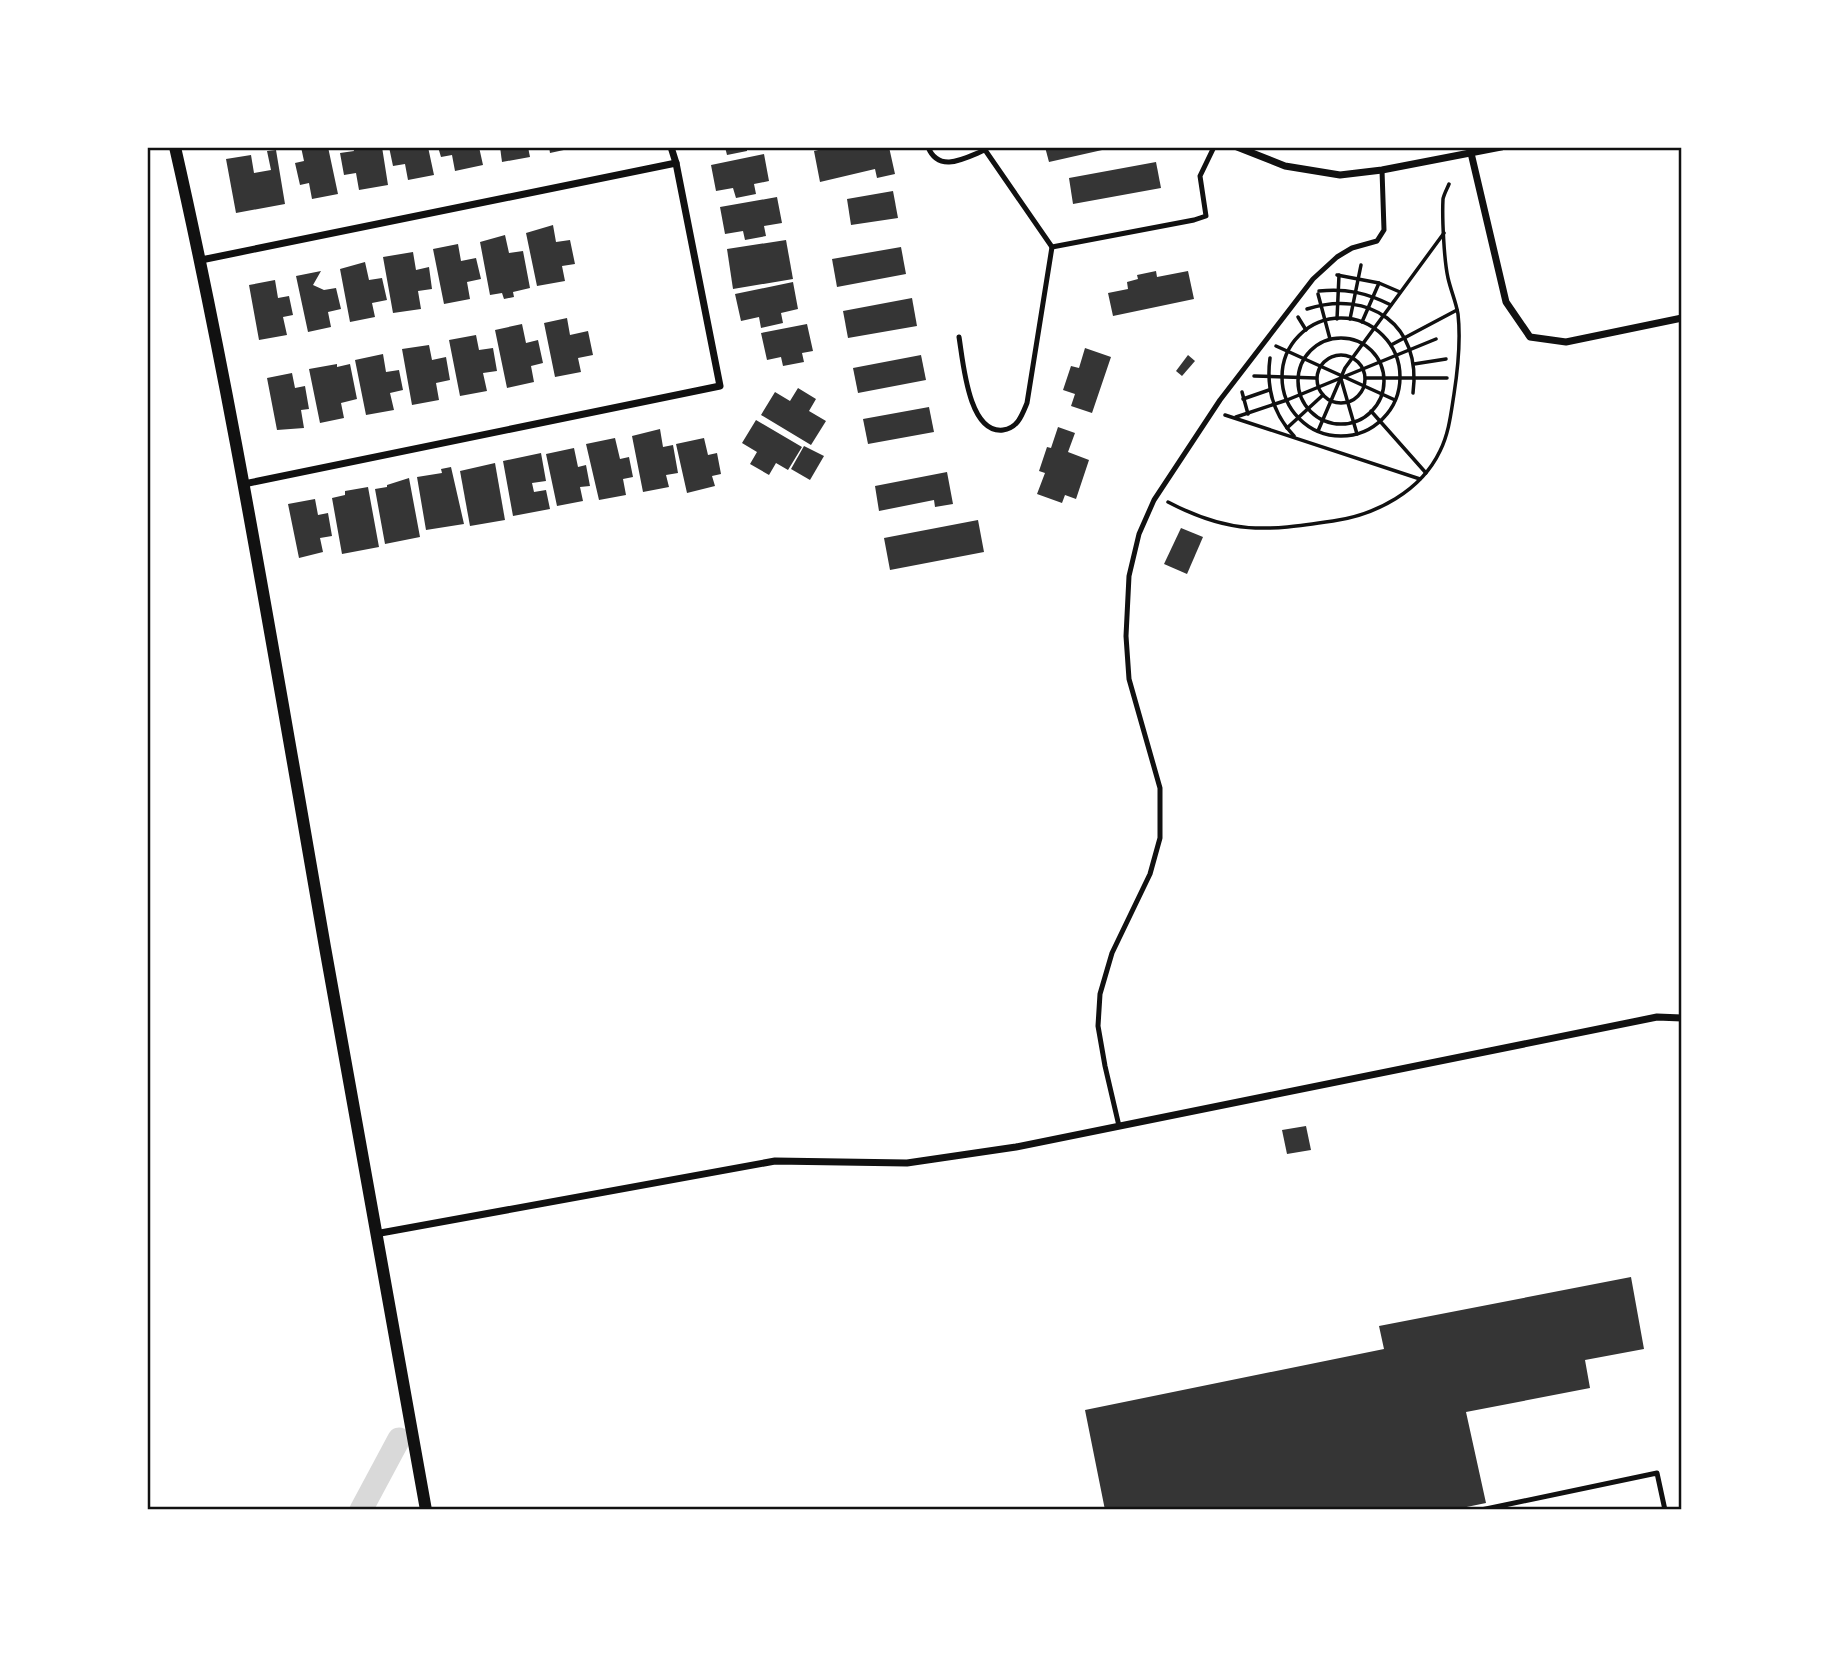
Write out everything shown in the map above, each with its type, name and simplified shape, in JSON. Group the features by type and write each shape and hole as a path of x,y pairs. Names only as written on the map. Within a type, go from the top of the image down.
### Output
{"street":[{"path":"175,147 201,260 244,484 426,1510"},
{"path":"244,484 720,386 671,147"},
{"path":"1237,147 1285,166 1340,176 1501,147"},
{"path":"1471,153 1506,302 1530,337 1566,342 1682,318"},
{"path":"201,260 676,163"},
{"path":"375,1234 775,1161 907,1163 1016,1147 1657,1017 1682,1018"}],"lane":[{"path":"928,147 931,155 939,161 950,163 984,148 1052,247 1027,403 1021,419 1010,428 999,430 985,424 970,401 959,337"},
{"path":"1052,247 1206,216 1200,176 1214,147"},
{"path":"1119,1126 1098,1026 1100,994 1112,953 1150,874 1160,838 1160,788 1129,679 1126,636 1129,576 1139,534 1156,496 1213,411 1313,279 1352,248 1377,241 1384,230 1382,170"},
{"path":"1481,1510 1657,1473 1665,1510"}],"path":[{"path":"1156,496 1204,519 1231,527 1257,530 1356,518 1392,501 1426,473 1441,450 1450,421 1458,360 1457,310 1448,278 1443,196 1449,184"},
{"path":"1318,431 1341,377 1353,358 1445,232"},
{"path":"1337,318 1340,256"},
{"path":"1350,319 1361,265"},
{"path":"1328,275 1379,283 1400,292"},
{"path":"1362,322 1379,283"},
{"path":"1330,339 1317,291 1355,291 1374,296 1391,305"},
{"path":"1296,314 1321,304 1337,303 1353,305 1383,315 1396,324 1406,337 1414,364 1413,393"},
{"path":"1391,345 1457,310"},
{"path":"1337,318 1362,322 1374,328 1391,345 1400,379 1395,400 1381,421 1357,434 1331,435 1318,431 1299,418 1287,400 1283,377 1288,352 1303,332 1324,321 1337,318"},
{"path":"1350,338 1363,343 1374,352 1380,362 1384,378 1382,394 1371,411 1354,422 1340,424 1325,421 1308,409 1300,394 1298,377 1304,358 1310,350 1330,339 1350,338"},
{"path":"1234,418 1287,400 1436,339"},
{"path":"1294,436 1287,428 1269,390 1268,376 1273,344 1395,400"},
{"path":"1337,355 1353,358 1363,369 1366,378 1361,394 1349,402 1331,401 1318,387 1317,378 1321,366 1337,355"},
{"path":"1414,364 1446,359"},
{"path":"1238,376 1317,378"},
{"path":"1247,376 1241,388 1248,414"},
{"path":"1341,377 1357,434"},
{"path":"1366,378 1447,379"},
{"path":"1243,399 1269,390"},
{"path":"1287,428 1323,395"},
{"path":"1213,411 1420,479"},
{"path":"1371,411 1426,473"}],"building":[{"path":"301,147 328,147 338,194 312,199 309,183 300,185 295,163 304,161"},
{"path":"353,147 382,147 388,185 359,190 356,173 344,175 340,153 354,151"},
{"path":"389,147 428,147 434,175 408,180 405,164 393,166"},
{"path":"438,147 479,147 483,165 455,171 452,155 441,157"},
{"path":"500,147 528,147 530,157 502,162"},
{"path":"549,147 573,147 573,148 550,153"},
{"path":"725,147 747,147 747,151 727,155"},
{"path":"831,147 889,147 895,174 877,178 875,169 820,182 814,151"},
{"path":"1045,147 1111,147 1111,148 1049,162"},
{"path":"276,150 285,204 236,213 226,159 251,155 254,173 271,170 267,151"},
{"path":"764,154 769,181 754,184 756,194 736,198 733,188 716,191 711,165"},
{"path":"1156,162 1161,188 1073,204 1069,178"},
{"path":"893,191 898,218 851,225 847,199"},
{"path":"777,197 782,223 764,226 766,236 745,240 743,231 725,234 720,207"},
{"path":"553,225 556,242 570,240 575,264 562,266 565,281 537,286 526,233"},
{"path":"505,235 509,253 523,251 530,288 513,292 514,297 504,299 502,293 490,295 480,242"},
{"path":"786,240 793,279 733,289 727,249"},
{"path":"458,244 461,261 476,258 481,279 467,282 470,299 444,304 433,249"},
{"path":"901,247 906,274 837,287 832,259"},
{"path":"413,252 416,270 429,267 432,289 418,291 421,309 393,313 383,257"},
{"path":"365,262 369,280 382,278 387,300 372,303 375,317 350,322 340,269"},
{"path":"321,271 313,285 324,290 336,288 341,309 328,312 331,327 308,332 296,276"},
{"path":"1156,271 1157,277 1188,271 1194,299 1113,316 1108,293 1128,289 1127,282 1138,279 1137,275"},
{"path":"275,280 278,298 289,296 293,315 283,317 287,335 259,340 249,285"},
{"path":"793,282 798,309 781,313 783,323 761,328 759,317 741,321 735,294"},
{"path":"912,298 917,326 848,338 843,311"},
{"path":"567,318 570,335 588,331 593,355 578,358 581,372 555,377 544,323"},
{"path":"522,324 526,343 538,340 543,363 531,366 534,382 507,388 495,330"},
{"path":"807,324 813,351 802,353 804,362 783,366 781,357 767,360 761,333"},
{"path":"476,335 479,350 493,348 497,371 483,373 487,391 460,396 449,340"},
{"path":"429,345 432,360 446,357 450,380 436,383 439,400 412,405 402,349"},
{"path":"1085,348 1111,357 1092,413 1071,406 1075,394 1063,390 1071,366 1079,368"},
{"path":"383,354 386,372 399,370 403,390 390,393 394,410 366,415 355,360"},
{"path":"921,355 926,380 858,393 853,368"},
{"path":"1188,355 1195,361 1182,376 1176,371"},
{"path":"337,364 337,367 350,364 357,399 341,403 344,418 320,423 309,369"},
{"path":"292,373 295,388 305,386 309,409 301,410 304,428 277,430 267,378"},
{"path":"798,388 816,399 809,411 826,421 811,445 761,415 775,392 790,401"},
{"path":"929,407 934,432 868,444 863,419"},
{"path":"756,420 802,447 788,470 776,463 769,475 750,464 757,452 742,443"},
{"path":"1058,427 1075,433 1068,452 1089,460 1076,499 1065,495 1062,503 1037,494 1045,473 1039,471 1047,447 1051,448"},
{"path":"660,429 663,447 673,445 678,473 666,475 669,487 643,492 632,436"},
{"path":"615,438 620,459 629,457 633,477 623,479 626,495 599,500 586,444"},
{"path":"704,438 708,455 717,453 721,474 712,476 715,486 687,493 676,444"},
{"path":"804,446 824,456 810,480 791,469"},
{"path":"574,448 578,467 586,465 590,486 580,487 583,501 557,506 546,454"},
{"path":"541,453 546,481 532,483 534,492 546,490 550,509 513,516 503,461"},
{"path":"495,463 505,520 470,526 460,471"},
{"path":"451,467 464,524 426,530 417,477 442,473 441,469"},
{"path":"947,472 953,504 935,507 934,500 879,511 875,486"},
{"path":"409,478 420,537 385,544 375,489"},
{"path":"368,487 379,547 342,554 332,498 345,495 345,491"},
{"path":"315,499 318,515 328,513 332,536 320,538 323,552 299,558 288,504"},
{"path":"978,520 984,552 890,570 884,538"},
{"path":"1181,528 1203,537 1187,574 1164,564"},
{"path":"1306,1126 1311,1150 1287,1154 1282,1130"},
{"path":"1631,1277 1644,1349 1585,1360 1590,1388 1466,1412 1486,1503 1452,1510 1105,1510 1085,1410 1384,1349 1379,1326"}],"waterway":[{"path":"361,1510 399,1439"}]}
